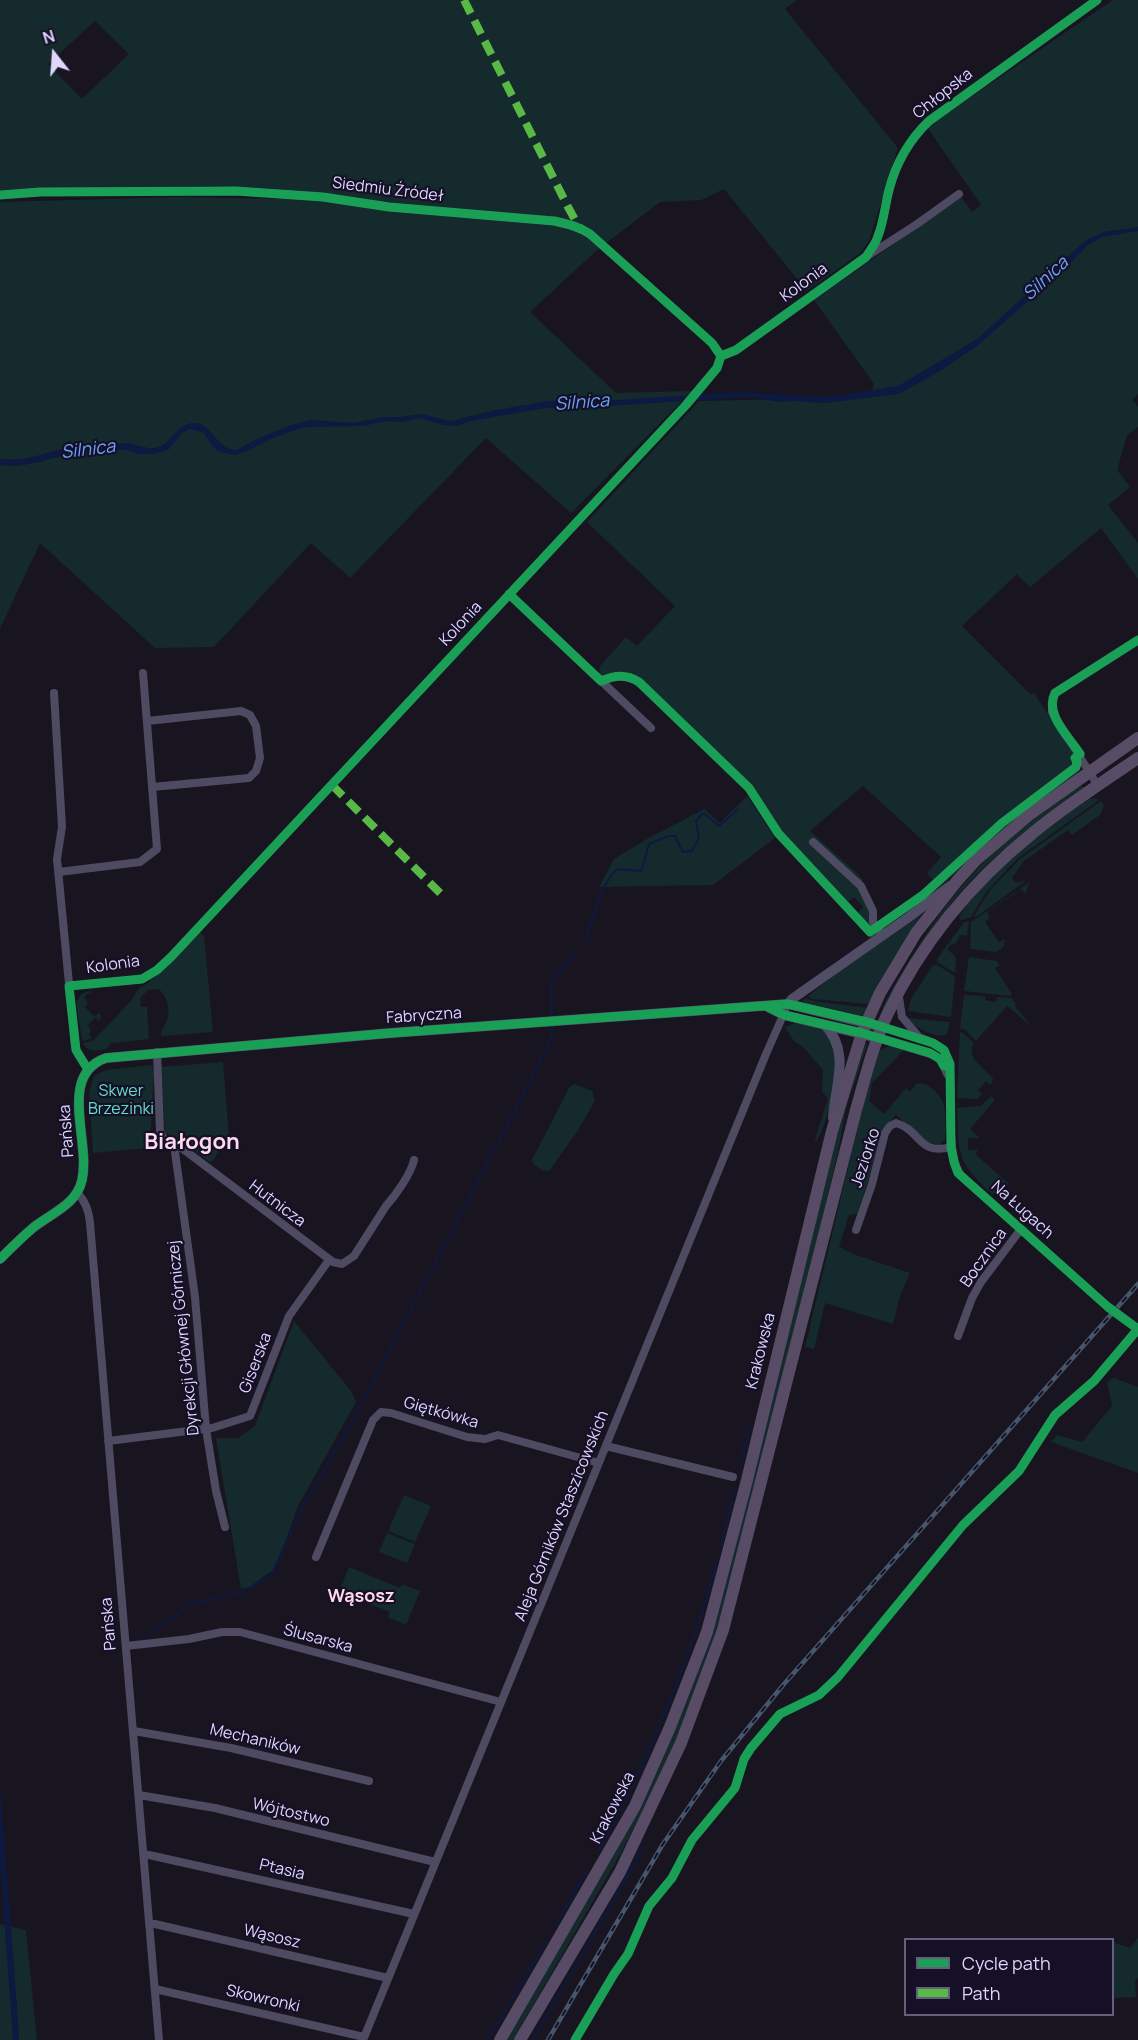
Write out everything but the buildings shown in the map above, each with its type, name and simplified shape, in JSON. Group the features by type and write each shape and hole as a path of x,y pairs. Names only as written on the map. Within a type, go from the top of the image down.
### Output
{"main road":[{"name":"Krakowska","path":"500,2040 635,1806 670,1727 706,1632 744,1491 832,1131 865,1028 880,993 908,945 957,881 1006,833 1138,738"},
{"name":"Krakowska","path":"520,2040 620,1872 681,1743 723,1630 856,1110 880,1032 898,993 942,925 988,872 1035,831 1138,758"},
{"path":"786,1009 792,999 957,881"},
{"name":"Fabryczna","path":"87,1068 106,1058 157,1053 766,1006 880,1032"},
{"name":"Fabryczna","path":"786,1009 825,1025 865,1028"},
{"path":"825,1025 836,1038 840,1053 832,1131"},
{"name":"Pańska","path":"77,1193 84,1171 79,1089 87,1068"},
{"path":"0,1259 34,1228 68,1204 77,1193"}],"street":[{"name":"Chłopska","path":"866,257 878,238 896,169 905,150 919,131 929,121 1097,0"},
{"name":"Siedmiu Źródeł","path":"0,195 40,192 237,190 569,224 590,234 712,343 721,356"},
{"name":"Kolonia","path":"69,986 142,979 157,970 189,939 688,403 717,368 721,356 736,350 959,194"},
{"path":"509,594 651,728"},
{"path":"1098,786 1052,712 1053,698 1055,693 1138,640"},
{"path":"58,872 140,862 157,849 143,673"},
{"path":"54,693 62,827 57,860 58,872 75,1050 87,1068"},
{"path":"147,721 241,711 250,715 256,726 260,758 256,771 249,778 152,787"},
{"path":"813,842 861,886 873,911 873,922 883,935"},
{"name":"Na Ługach","path":"898,993 902,1017 921,1039"},
{"name":"Aleja Górników Staszicowskich","path":"364,2038 786,1009"},
{"name":"Na Ługach","path":"880,1032 921,1039 944,1050 950,1065 951,1147 956,1168 962,1177 1114,1311 1138,1329"},
{"name":"Na Ługach","path":"880,1032 936,1056 946,1070 949,1080"},
{"name":"Hutnicza","path":"157,1053 160,1131 164,1139 192,1156 329,1260"},
{"name":"Jeziorko","path":"856,1230 872,1184 885,1133 890,1126 896,1124 904,1126 928,1148 942,1150 951,1147"},
{"name":"Dyrekcji Głównej Górniczej","path":"176,1145 174,1152 195,1297 206,1428 216,1491 225,1527"},
{"path":"329,1260 342,1264 354,1256 392,1199 414,1160"},
{"name":"Pańska","path":"77,1193 82,1197 90,1223 159,2040"},
{"name":"Bocznica","path":"958,1336 972,1298 981,1282 1021,1229"},
{"name":"Giserska","path":"108,1441 206,1428 250,1416 289,1316 329,1260"},
{"name":"Giętkówka","path":"316,1557 373,1420 381,1412 391,1413 467,1437 485,1439 498,1435 599,1463"},
{"path":"606,1446 733,1477"},
{"name":"Ślusarska","path":"126,1646 189,1639 222,1632 240,1632 501,1702"},
{"name":"Mechaników","path":"134,1731 231,1748 369,1781"},
{"name":"Wójtostwo","path":"139,1796 215,1808 435,1862"},
{"name":"Ptasia","path":"144,1855 149,1854 414,1914"},
{"name":"Wąsosz","path":"150,1924 388,1978"},
{"name":"Skowronki","path":"155,1989 364,2038"}],"green space":[{"path":"0,0 797,0 785,9 898,148 869,241 859,254 807,291 724,189 701,200 660,202 597,250 530,312 616,393 692,391 571,513 486,438 350,578 311,543 214,647 155,648 40,543 0,629 0,465 15,466 45,461 44,455 17,460 0,459 0,202 181,197 278,199 272,189 210,186 0,190","holes":["95,21 129,54 82,99 48,64"]},
{"path":"1113,0 1138,0 1138,394 1132,399 1138,407 1138,427 1127,435 1117,470 1130,487 1108,505 1138,543 1138,579 1101,528 1030,587 1017,574 962,626 1031,695 1034,693 1076,756 1073,758 1075,766 1004,820 935,883 927,873 941,857 863,786 810,831 863,880 859,884 870,907 873,928 857,914 863,907 854,897 847,903 782,836 748,785 640,680 627,675 599,675 600,666 626,637 637,646 675,606 587,522 699,401 791,399 825,403 871,394 874,384 814,300 961,197 972,212 981,205 927,127"},
{"path":"1080,769 1077,774 996,835 954,875 916,906 914,905 1004,825"},
{"path":"1082,786 1085,787 1008,846 973,879 942,916 885,1010 882,1008 932,925 971,875 1018,831 1062,797"},
{"path":"747,796 775,838 713,885 599,887 614,859 704,809 720,823"},
{"path":"1089,799 1099,800 1017,859 987,891 971,917 959,919 969,902 999,869 1055,823"},
{"path":"1101,801 1104,806 1100,815 1072,835 1068,830 1024,861 1012,878 1016,883 1027,880 976,917 974,916 990,890 1020,859"},
{"path":"1030,882 1025,894 1021,889 987,912 990,918 985,922 999,942 1005,939 1004,947 996,952 970,949 971,922"},
{"path":"921,915 869,1004 812,999 808,996 837,973"},
{"path":"969,921 967,936 960,935 956,943 949,946 948,950 956,957 955,973 938,963 937,959 964,922"},
{"path":"200,932 204,936 213,1032 161,1036 168,1017 167,1002 159,989 148,990 140,998 141,1007 147,1007 149,1039 111,1043 107,1049 88,1049 83,1043 93,1041 131,1001 139,988 151,981 150,979 167,966"},
{"path":"969,957 997,961 1000,965 995,968 1012,994 1010,996 964,991"},
{"path":"933,965 955,976 951,1017 908,1011 911,999"},
{"path":"90,991 91,995 89,993 84,997 88,1003 85,1007 94,1016 100,1013 101,1018 99,1021 95,1017 88,1025 91,1030 89,1035 92,1038 84,1041 76,1003 81,994"},
{"path":"964,995 985,996 985,1000 996,1002 997,997 1012,998 1015,1006 1031,1026 1007,1006 976,1041 964,1029 960,1029"},
{"path":"805,998 868,1008 864,1016 805,1003 803,1001"},
{"path":"907,1018 950,1022 947,1035 936,1035 925,1031"},
{"path":"796,1023 824,1031 833,1043 834,1087 826,1120 816,1142 828,1098 822,1092 823,1070 804,1048 794,1041 785,1027"},
{"path":"960,1032 974,1043 972,1054 974,1058 993,1078 991,1085 986,1081 978,1090 982,1094 977,1099 957,1098"},
{"path":"866,1042 867,1045 846,1108 837,1157 742,1546 719,1626 675,1744 655,1787 622,1851 513,2040 506,2040 685,1705 845,1101"},
{"path":"891,1045 904,1050 872,1083 869,1101 884,1114 906,1088 910,1092 916,1084 929,1086 943,1102 945,1139 940,1145 929,1143 896,1115 881,1133 857,1214 849,1215 839,1247 910,1273 900,1296 893,1324 825,1303 814,1349 805,1347 872,1068 879,1051"},
{"path":"223,1062 229,1137 211,1163 165,1131 161,1067"},
{"name":"Skwer Brzezinki","path":"152,1065 154,1072 151,1129 152,1136 159,1143 159,1147 93,1153 89,1092 94,1076 106,1070"},
{"path":"574,1084 592,1091 595,1101 550,1170 544,1171 533,1164 532,1160 569,1088"},
{"path":"991,1096 995,1100 970,1129 980,1138 968,1138 968,1150 978,1150 975,1154 1009,1184 1001,1192 992,1194 972,1173 962,1156 959,1147 957,1108 981,1106"},
{"path":"294,1321 351,1391 356,1402 298,1506 273,1570 251,1586 241,1589 216,1438 238,1438 255,1426"},
{"path":"1114,1378 1138,1387 1138,1473 1051,1442 1057,1435 1082,1442 1112,1406 1107,1382"},
{"path":"404,1495 431,1506 415,1542 388,1531"},
{"path":"387,1533 415,1544 407,1563 379,1552"},
{"path":"349,1567 400,1588 402,1584 420,1591 406,1625 388,1617 390,1612 339,1592"},
{"path":"0,1924 26,1930 37,2040 0,2040"},
{"path":"1138,1938 1136,1997 1114,1998 1114,1942 1130,1948"}],"water":[{"name":"Silnica","path":"1138,227 1138,231 1102,237 1087,246 1068,266 977,346 940,371 899,394 825,403 780,402 750,397 546,408 471,421 457,426 443,425 420,418 363,426 304,427 234,455 220,452 214,448 203,432 190,429 183,432 168,450 153,454 111,450 75,453 24,465 0,465 0,459 18,460 81,446 127,443 150,448 159,447 182,427 192,423 204,426 224,445 237,450 288,426 310,420 354,423 383,417 421,414 451,421 548,401 617,400 739,392 827,397 898,386 977,339 1086,240 1104,232"},
{"path":"0,1786 19,2040 13,2040 0,1859"}],"waterway":[{"path":"586,941 601,893 617,869 640,871 649,844 668,836 675,836 683,852 692,851 699,838 696,821 702,814 719,826 738,809"},
{"path":"552,1019 551,983 576,953"},
{"path":"140,1640 178,1614 184,1606 243,1591 264,1580 273,1572 301,1510 354,1418 524,1093 552,1037 552,1025"},
{"path":"741,1462 750,1427"},
{"path":"720,1548 734,1492"},
{"path":"598,1852 634,1782 666,1710 694,1636 717,1561"},
{"path":"533,2040 644,1847"},
{"path":"555,1926 587,1870"},
{"path":"487,2040 546,1942"}],"railway":[{"path":"548,2040 663,1844 721,1761 784,1684 1138,1284"}],"marked path":[{"path":"464,0 579,227"},
{"path":"332,785 442,895"}],"cycle path":[{"path":"721,356 736,350 866,257 876,242 895,170 909,144 922,128 1097,0"},
{"path":"0,195 40,192 236,191 323,197 389,207 554,221 577,227 590,234 712,343 721,356"},
{"path":"87,1068 76,1050 69,986 142,979 157,970 171,957 686,405 717,368 721,356"},
{"path":"509,594 601,681 620,676 639,682 749,788 778,833 870,932 923,895 1002,823 1076,767 1075,758 1080,754 1055,717 1052,701 1055,693 1138,640"},
{"path":"0,1259 34,1227 75,1196 82,1180 84,1164 79,1094 83,1079 91,1067 106,1058 391,1033 788,1004 867,1022 933,1043 944,1050 950,1064 951,1147 958,1173 1108,1307 1138,1329"},
{"path":"768,1007 784,1015 862,1033 930,1053 940,1059 944,1066"},
{"path":"575,2040 628,1954 649,1906 672,1878 692,1840 735,1788 744,1759 751,1748 780,1714 819,1695 838,1677 963,1525 1019,1471 1055,1415 1094,1381 1138,1329"}],"district":[{"name":"Białogon","path":"192,1143"},
{"name":"Wąsosz","path":"361,1597"}]}
